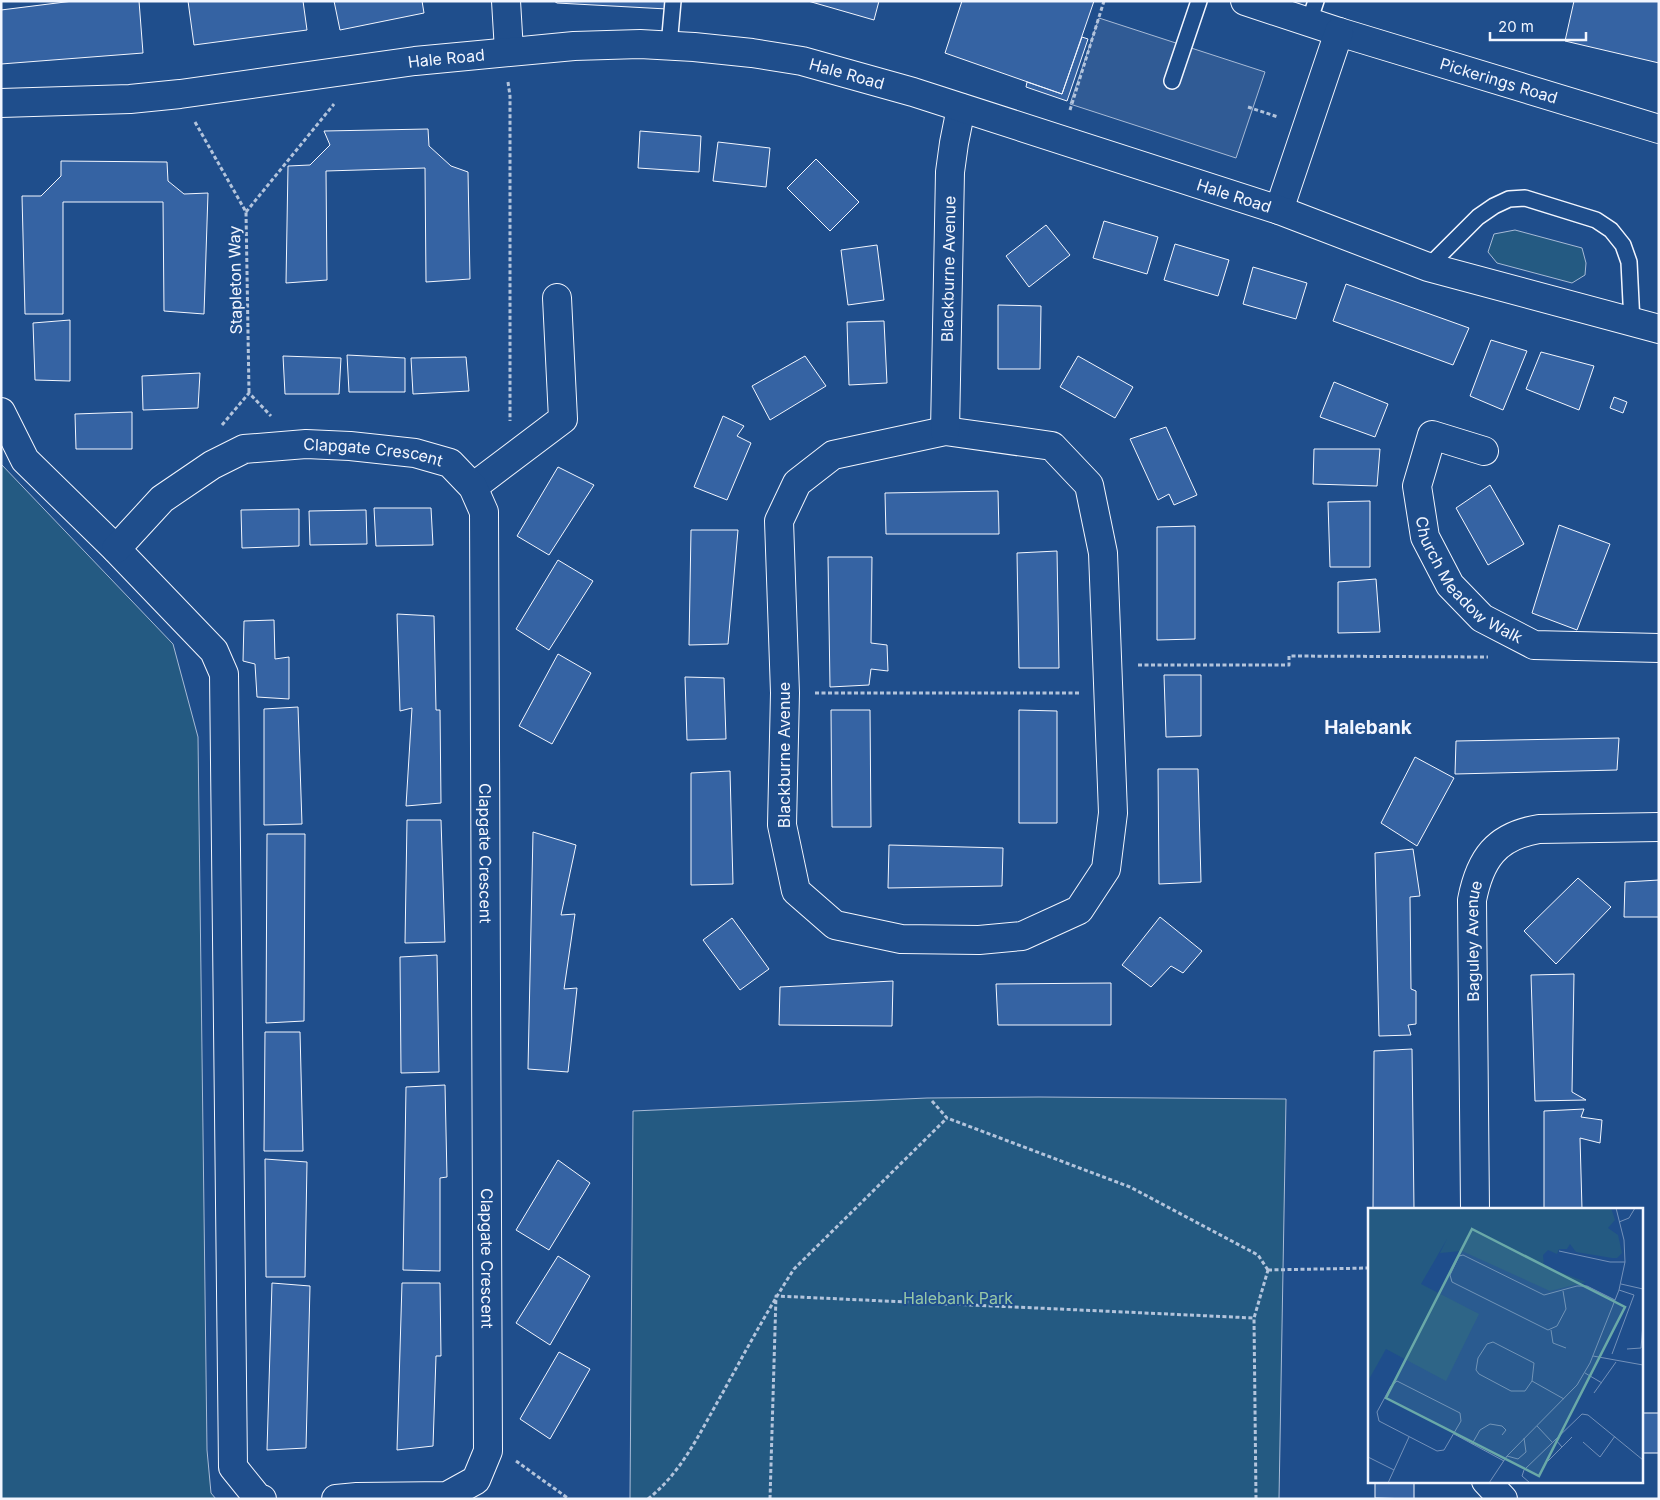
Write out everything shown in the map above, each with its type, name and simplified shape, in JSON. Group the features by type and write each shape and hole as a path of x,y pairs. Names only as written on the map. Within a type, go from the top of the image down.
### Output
{"street":[{"path":"506,1 506,52"},
{"name":"Pickerings Road","path":"1245,1 1313,12 1339,32 1659,129"},
{"path":"1279,210 1339,32"},
{"name":"Hale Road","path":"1,103 130,99 363,69 574,46 640,44 752,53 844,72 1279,210 1428,267 1659,330"},
{"name":"Blackburne Avenue","path":"945,431 950,172 961,108"},
{"path":"473,487 562,419 557,298"},
{"path":"1,412 25,460 116,549 214,651 224,674 233,1467 258,1498 262,1499"},
{"name":"Blackburne Avenue","path":"945,431 1052,446 1089,485 1103,553 1113,813 1106,869 1079,910 1022,936 978,940 901,939 835,925 796,891 782,825 785,693 779,521 797,483 833,456 945,431"},
{"name":"Church Meadow Walk","path":"1484,451 1432,435 1417,486 1425,537 1450,585 1482,618 1534,645 1659,648"},
{"name":"Clapgate Crescent","path":"116,549 162,499 212,465 244,449 306,444 350,446 415,453 450,463 473,487 484,512 488,1451 476,1480 447,1496 336,1499"},
{"name":"Baguley Avenue","path":"1475,1208 1472,900 1482,865 1492,852 1506,840 1521,832 1539,829 1659,827"},
{"path":"1487,1482 1503,1499"}],"lane":[{"path":"669,46 673,1"},
{"path":"1172,81 1199,1"},
{"path":"1428,267 1478,217 1509,199 1525,198 1596,220 1611,230 1623,245 1629,262 1632,323"}],"path":[{"path":"1068,116 1104,1"},
{"path":"506,52 510,96 510,459"},
{"path":"246,212 363,69"},
{"name":"Stapleton Way","path":"180,94 246,212 249,393"},
{"path":"1106,665 1289,665 1289,656 1504,657 1534,645"},
{"path":"785,693 1107,693"},
{"path":"932,1101 947,1118 1130,1187 1258,1255 1268,1270 1254,1318 1256,1499"},
{"path":"648,1499 660,1489 685,1460 776,1296 794,1269 947,1118"},
{"path":"1268,1270 1368,1268"},
{"path":"776,1296 1254,1318"},
{"path":"770,1499 776,1296"},
{"path":"488,1451 504,1453 569,1499"}],"green space":[{"path":"1515,230 1582,248 1586,263 1585,275 1572,283 1497,263 1488,252 1494,234"},
{"path":"1,464 173,644 198,737 207,1450 211,1493 216,1499 1,1499"},
{"name":"Halebank Park","path":"927,1098 1286,1099 1279,1499 630,1499 633,1111"}],"shaded area":[{"path":"1099,18 1265,72 1236,158 1070,104"}],"building":[{"path":"73,1 139,1 143,53 1,64 1,10"},
{"path":"188,1 303,1 307,30 194,45"},
{"path":"334,1 422,1 424,13 340,30"},
{"path":"554,1 667,1 667,9 557,3"},
{"path":"808,1 879,1 874,20"},
{"path":"962,1 1094,1 1062,94 945,53"},
{"path":"1574,1 1659,1 1659,63 1565,41"},
{"path":"1082,37 1088,39 1067,101 1026,87 1027,82 1062,94"},
{"path":"428,129 429,146 451,166 468,172 470,279 426,282 425,168 326,171 327,280 286,283 288,166 310,165 330,145 324,131"},
{"path":"640,131 701,136 699,172 638,168"},
{"path":"718,142 770,148 766,187 713,181"},
{"path":"816,159 859,202 830,231 787,188"},
{"path":"61,161 167,162 168,181 184,194 208,193 204,314 164,311 163,202 63,202 63,314 25,314 22,196 41,196 61,176"},
{"path":"1104,221 1158,237 1147,274 1093,258"},
{"path":"1046,225 1070,255 1029,287 1006,256"},
{"path":"1175,244 1229,260 1218,296 1164,280"},
{"path":"877,245 884,300 848,305 841,250"},
{"path":"1253,267 1307,283 1296,319 1243,304"},
{"path":"1346,284 1469,328 1453,365 1333,321"},
{"path":"998,305 1041,306 1040,369 998,369"},
{"path":"70,320 70,381 35,380 33,323"},
{"path":"884,321 887,383 849,385 847,322"},
{"path":"1491,340 1527,351 1503,410 1470,396"},
{"path":"1541,352 1594,366 1579,410 1526,389"},
{"path":"347,355 405,358 405,392 349,392"},
{"path":"283,356 341,358 339,394 285,394"},
{"path":"805,356 826,386 770,420 752,386"},
{"path":"1078,356 1133,387 1115,418 1060,387"},
{"path":"466,357 469,391 413,394 411,358"},
{"path":"200,373 198,408 143,410 142,376"},
{"path":"1334,382 1388,404 1375,437 1320,417"},
{"path":"1614,397 1627,402 1623,413 1610,408"},
{"path":"132,412 132,449 76,449 75,414"},
{"path":"723,416 744,426 737,436 751,443 727,500 694,487"},
{"path":"1166,427 1197,495 1174,505 1169,494 1158,500 1130,439"},
{"path":"1314,449 1380,449 1377,486 1313,484"},
{"path":"558,467 594,485 549,555 517,536"},
{"path":"1490,485 1524,544 1488,565 1456,508"},
{"path":"998,491 999,534 886,534 885,493"},
{"path":"1370,501 1370,567 1330,567 1328,502"},
{"path":"374,508 431,508 433,545 376,546"},
{"path":"299,509 299,546 242,548 241,510"},
{"path":"366,510 367,544 310,545 309,511"},
{"path":"1559,525 1610,544 1577,630 1532,613"},
{"path":"1195,526 1195,639 1157,640 1157,527"},
{"path":"691,530 738,530 728,644 689,645"},
{"path":"1057,551 1059,668 1019,668 1017,553"},
{"path":"828,557 872,557 871,643 887,645 888,671 871,669 869,685 830,687"},
{"path":"558,560 593,581 549,650 516,629"},
{"path":"1376,579 1380,632 1338,633 1338,582"},
{"path":"397,614 434,616 436,710 440,710 441,803 406,806 412,708 400,711"},
{"path":"274,620 275,659 289,657 289,699 257,697 255,664 243,661 244,621"},
{"path":"558,654 591,673 552,744 519,726"},
{"path":"1164,675 1201,675 1201,736 1166,737"},
{"path":"685,677 724,678 726,739 687,740"},
{"path":"298,707 302,824 264,825 264,709"},
{"path":"831,710 870,710 871,827 832,827"},
{"path":"1019,710 1057,711 1057,823 1019,823"},
{"path":"1619,738 1617,770 1455,774 1456,741"},
{"path":"1415,757 1454,778 1417,846 1381,823"},
{"path":"1158,769 1198,769 1201,882 1159,884"},
{"path":"730,771 733,884 691,885 691,773"},
{"path":"407,820 441,820 445,942 405,943"},
{"path":"533,832 576,845 561,915 575,914 564,989 577,988 568,1072 528,1069"},
{"path":"267,834 305,834 304,1021 266,1023"},
{"path":"889,845 1003,848 1002,886 888,888"},
{"path":"1413,849 1420,896 1410,897 1411,989 1416,991 1416,1024 1408,1025 1411,1035 1379,1036 1375,853"},
{"path":"1578,878 1611,907 1556,964 1524,931"},
{"path":"1659,880 1659,917 1624,917 1625,882"},
{"path":"1160,917 1202,951 1183,973 1171,966 1151,987 1122,965"},
{"path":"732,918 769,969 740,990 703,940"},
{"path":"437,955 439,1072 401,1073 400,957"},
{"path":"1574,974 1572,1092 1586,1100 1535,1101 1531,975"},
{"path":"893,981 892,1026 779,1025 780,987"},
{"path":"1111,983 1111,1025 998,1025 996,984"},
{"path":"265,1032 300,1032 303,1151 264,1151"},
{"path":"1412,1049 1414,1208 1373,1208 1374,1051"},
{"path":"445,1085 447,1177 440,1178 440,1271 403,1270 406,1087"},
{"path":"1584,1109 1581,1117 1602,1120 1600,1143 1580,1138 1582,1208 1544,1208 1544,1111"},
{"path":"265,1159 307,1162 305,1277 266,1277"},
{"path":"558,1160 590,1183 549,1250 516,1230"},
{"path":"558,1256 590,1276 550,1345 516,1323"},
{"path":"272,1283 310,1286 306,1448 267,1450"},
{"path":"402,1283 440,1283 441,1356 436,1356 433,1446 397,1450"},
{"path":"559,1352 590,1369 550,1439 520,1419"},
{"path":"1642,1413 1659,1413 1659,1453 1642,1453"},
{"path":"1375,1482 1414,1482 1414,1499 1375,1498"}],"district":[{"name":"Halebank","path":"1368,727"}]}
